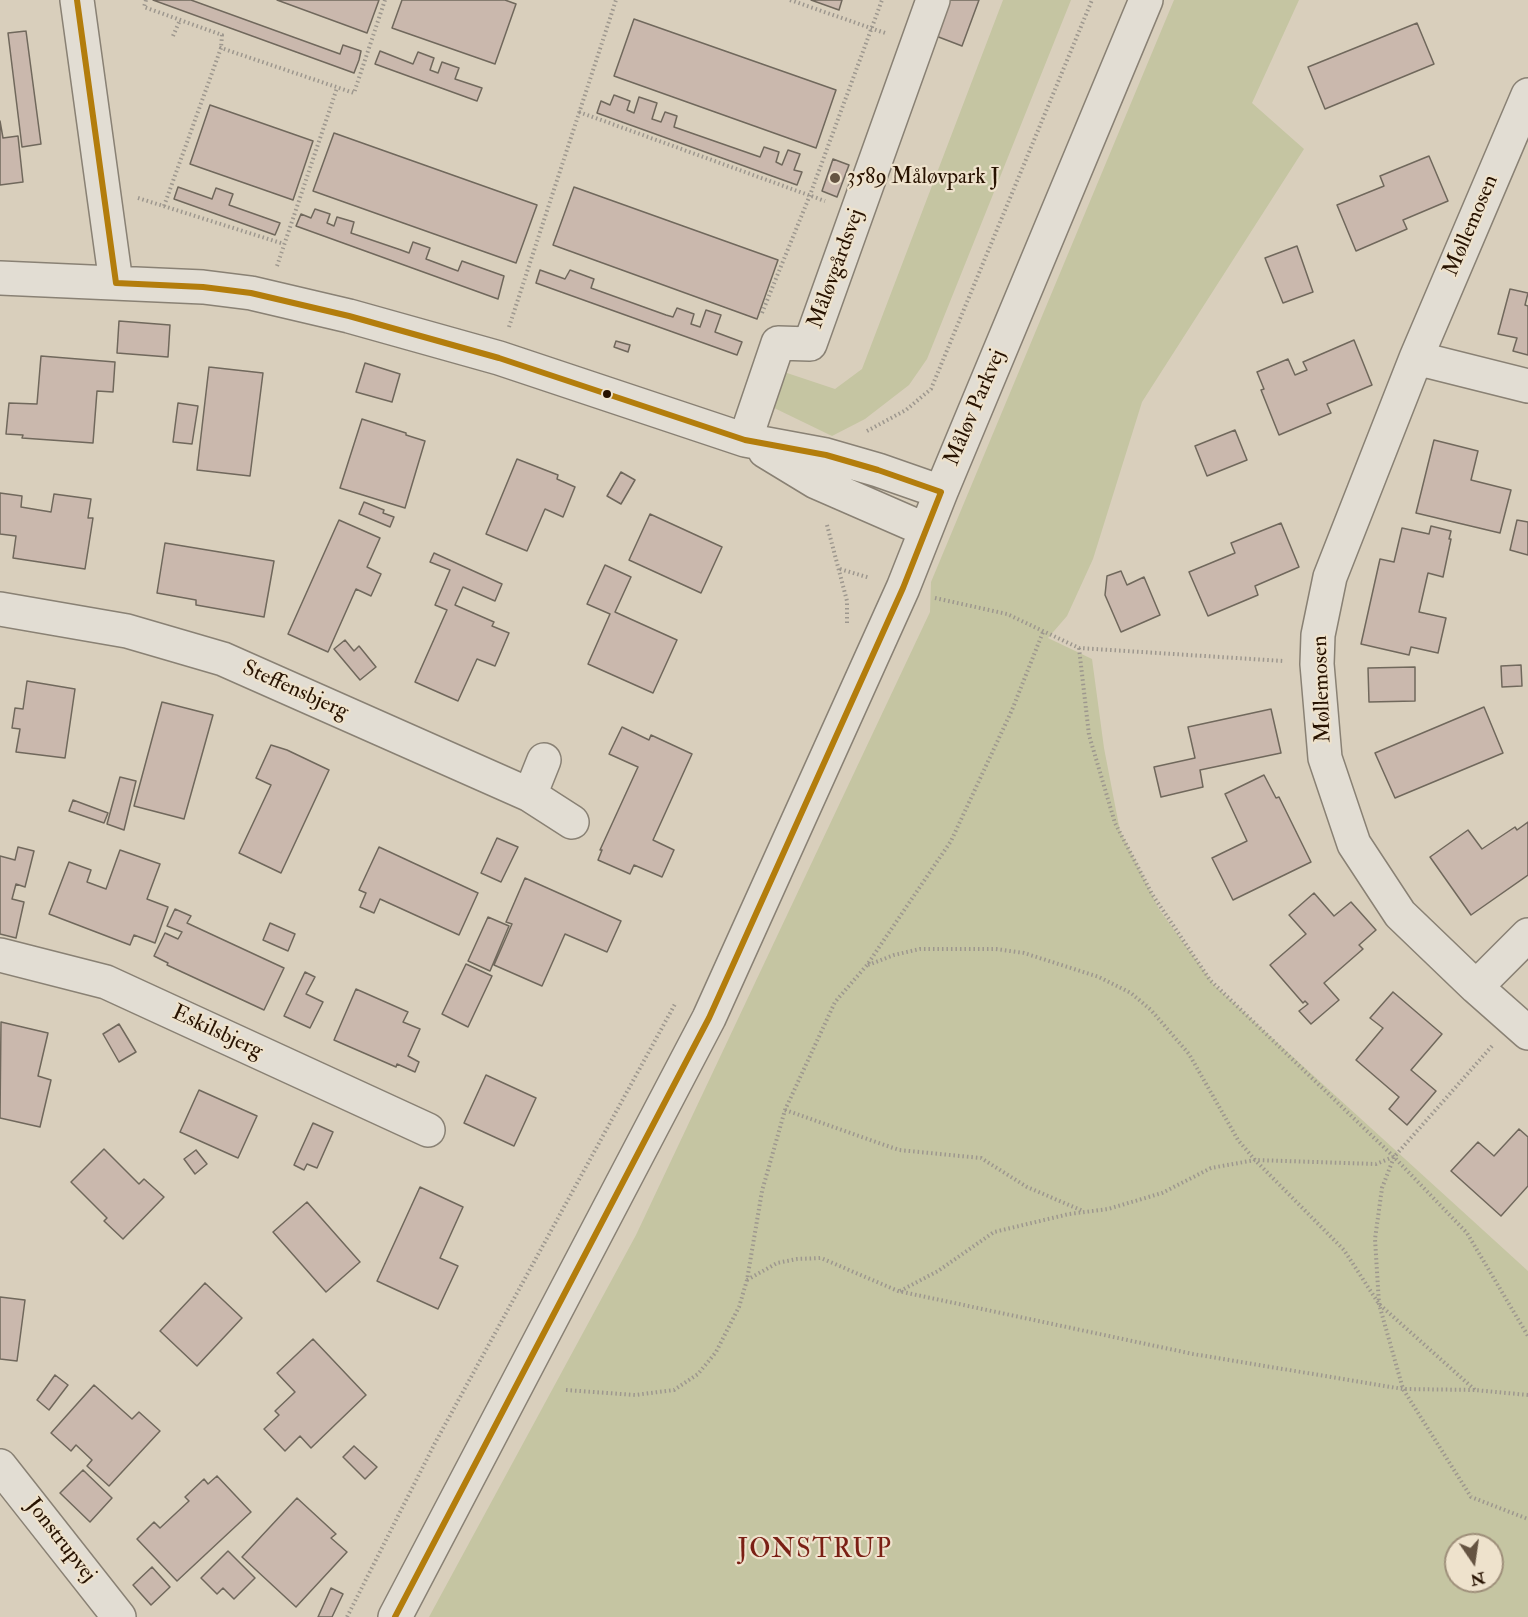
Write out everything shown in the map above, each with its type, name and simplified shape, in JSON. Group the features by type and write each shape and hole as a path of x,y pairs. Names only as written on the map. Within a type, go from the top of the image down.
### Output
{"street":[{"path":"76,0 116,283"},
{"name":"Måløvgårdsvej","path":"745,440 778,343 810,344 933,0"},
{"name":"Måløv Parkvej","path":"395,1617 709,1018 903,588 1146,0"},
{"name":"Møllemosen","path":"1521,1027 1400,914 1354,844 1325,758 1317,664 1318,635 1330,577 1416,358 1528,95"},
{"path":"0,278 203,287 268,297 349,316 499,358 745,440 816,482 878,470 941,492"},
{"path":"1416,358 1528,386"},
{"path":"841,476 881,511 926,530"},
{"name":"Steffensbjerg","path":"0,609 127,631 223,659 530,795 572,822"},
{"path":"530,795 544,760"},
{"path":"1476,987 1528,935"},
{"name":"Eskilsbjerg","path":"0,955 106,982 428,1130"},
{"name":"Jonstrupvej","path":"4,1478 119,1617"}],"path":[{"path":"146,0 144,7 222,35 221,48 164,206"},
{"path":"221,48 354,93 386,0"},
{"path":"499,358 616,0"},
{"path":"790,0 917,44"},
{"path":"758,323 810,195 882,0"},
{"path":"847,632 847,601 826,520 853,441 906,410 931,389 1092,0"},
{"path":"173,36 180,20"},
{"path":"268,297 337,88"},
{"path":"579,112 857,212"},
{"path":"103,187 284,244"},
{"path":"839,568 946,602 1006,614 1079,648 1317,664"},
{"path":"566,1390 635,1395 674,1389 698,1374 716,1352 739,1307 747,1280 762,1191 785,1110 835,1002 867,965 951,841 1012,710 1043,632"},
{"path":"1079,648 1089,735 1115,823 1152,894 1210,980 1394,1157 1467,1233 1528,1336"},
{"path":"867,965 920,949 996,949 1024,953 1099,977 1131,993 1151,1010 1189,1054 1238,1140 1344,1250 1379,1304 1475,1390"},
{"path":"347,1617 435,1443 679,996"},
{"path":"1521,1027 1394,1157 1382,1188 1375,1239 1379,1304 1403,1389 1471,1497 1528,1519"},
{"path":"785,1110 899,1150 981,1158 1027,1187 1084,1212"},
{"path":"898,1291 938,1271 994,1232 1084,1212 1108,1209 1162,1193 1211,1168 1255,1160 1376,1164 1394,1157"},
{"path":"747,1280 777,1263 821,1258 898,1291 1193,1354 1403,1389 1475,1390 1528,1395"}],"green space":[{"path":"1003,0 1071,0 927,359 909,385 865,419 832,436 768,405 784,372 835,389 862,369"},
{"path":"1174,0 1299,0 1252,103 1304,149 1142,402 1093,559 1067,616 1048,638 1092,659 1104,748 1120,831 1159,909 1214,985 1528,1271 1528,1617 429,1617 636,1235 930,612 931,582"}],"building":[{"path":"153,0 191,0 340,54 343,45 361,51 359,60 354,73"},
{"path":"277,0 379,0 367,33"},
{"path":"402,0 505,0 516,4 495,64 392,28"},
{"path":"811,0 842,0 839,10"},
{"path":"949,0 979,0 962,46 936,36"},
{"path":"634,19 836,90 816,148 614,76"},
{"path":"1417,23 1434,64 1325,109 1308,67"},
{"path":"26,31 41,144 22,147 8,33"},
{"path":"380,51 413,64 418,52 434,58 430,70 438,73 442,62 459,68 455,79 482,88 477,101 375,64"},
{"path":"614,95 630,101 627,110 634,113 639,97 657,103 652,119 661,122 665,112 677,116 674,127 760,157 764,147 779,152 776,162 782,165 788,150 800,154 794,170 802,172 797,185 597,113 601,101 610,105"},
{"path":"210,105 313,141 293,200 190,164"},
{"path":"0,121 3,138 18,136 23,182 0,185"},
{"path":"334,133 537,205 516,263 313,191"},
{"path":"1429,156 1448,201 1403,220 1407,229 1356,251 1337,205 1384,186 1380,176"},
{"name":"3589 Måløvpark J","path":"833,159 849,165 837,197 822,191"},
{"path":"178,187 212,199 216,188 233,194 229,205 280,223 275,235 174,199"},
{"path":"574,187 778,260 757,319 553,245"},
{"path":"315,209 330,214 327,223 334,226 337,217 354,222 351,233 409,253 413,242 430,248 426,259 458,271 462,261 504,276 498,299 296,226 301,214 311,218"},
{"path":"1297,246 1313,292 1283,303 1265,258"},
{"path":"540,270 565,279 570,270 594,279 591,288 673,317 677,308 694,314 691,324 700,327 706,310 721,315 715,332 742,342 737,355 536,283"},
{"path":"1510,289 1528,293 1525,305 1528,306 1528,355 1513,351 1517,338 1498,334"},
{"path":"119,321 170,325 168,357 117,353"},
{"path":"1354,340 1372,385 1327,404 1331,413 1279,435 1261,390 1264,389 1257,372 1288,359 1295,375 1307,370 1303,362"},
{"path":"616,341 630,345 628,352 614,347"},
{"path":"41,356 115,362 113,392 97,391 93,443 22,438 23,435 6,434 9,403 37,404"},
{"path":"365,363 400,374 392,402 356,392"},
{"path":"209,367 263,373 250,476 197,470"},
{"path":"178,403 198,406 192,444 173,442"},
{"path":"362,419 425,441 405,508 340,488"},
{"path":"1235,430 1247,460 1207,476 1195,446"},
{"path":"1434,440 1478,451 1471,480 1511,490 1500,533 1416,513"},
{"path":"517,459 558,475 557,479 575,487 563,517 545,509 527,551 486,534"},
{"path":"621,472 635,480 621,504 607,496"},
{"path":"0,493 22,496 21,507 51,512 54,494 91,499 88,518 93,518 85,569 13,558 16,536 0,534"},
{"path":"364,502 394,517 390,527 359,514"},
{"path":"650,514 722,547 701,593 629,560"},
{"path":"339,520 380,538 367,567 381,574 371,596 356,589 328,652 288,634"},
{"path":"1517,520 1528,522 1528,555 1510,550"},
{"path":"1281,523 1299,567 1255,586 1258,595 1208,616 1189,572 1235,553 1231,543"},
{"path":"1431,526 1451,531 1443,577 1428,573 1419,612 1446,618 1438,653 1411,647 1409,655 1361,644 1380,559 1394,562 1402,528 1429,534"},
{"path":"165,543 274,561 264,617 196,605 196,600 157,593"},
{"path":"434,553 502,584 495,601 463,587 455,605 494,622 492,626 509,633 495,666 477,659 458,701 415,682 447,610 435,605 450,570 430,562"},
{"path":"605,565 631,577 615,612 677,640 653,693 588,664 610,614 587,604"},
{"path":"1121,571 1127,585 1144,577 1160,615 1121,632 1105,595 1107,576"},
{"path":"345,640 354,651 359,646 376,667 360,680 334,649"},
{"path":"1521,665 1522,686 1502,687 1501,666"},
{"path":"1415,667 1415,701 1369,702 1368,668"},
{"path":"27,681 75,689 65,758 16,752 20,729 12,728 15,708 23,709"},
{"path":"162,702 213,715 184,819 134,806"},
{"path":"1484,707 1503,753 1395,798 1375,753"},
{"path":"1271,709 1281,753 1200,770 1203,787 1161,797 1154,767 1195,758 1188,727"},
{"path":"622,727 649,740 651,735 692,754 653,840 674,850 662,877 634,865 630,874 598,860 602,850 600,850 638,767 609,754"},
{"path":"271,745 329,770 281,873 239,853 271,785 256,778"},
{"path":"1264,775 1276,798 1279,797 1311,862 1233,900 1212,858 1247,841 1225,794"},
{"path":"120,777 136,781 124,830 107,824"},
{"path":"73,800 108,813 104,823 69,811"},
{"path":"1528,822 1528,875 1471,915 1430,857 1468,830 1482,849 1515,827 1517,830"},
{"path":"497,838 518,847 501,882 481,873"},
{"path":"18,847 34,851 25,887 16,884 12,899 24,902 16,938 0,934 0,856 15,860"},
{"path":"379,847 478,893 459,935 380,899 374,913 360,907 366,893 359,890"},
{"path":"120,850 160,864 147,899 168,907 155,943 134,935 130,945 49,914 69,862 91,870 87,882 106,889"},
{"path":"525,878 621,921 607,952 565,934 542,986 494,965 512,924 506,922"},
{"path":"1314,893 1334,916 1351,902 1376,930 1359,945 1363,949 1324,983 1339,1000 1311,1024 1299,1011 1308,1004 1305,1001 1303,1003 1270,965 1306,934 1289,915"},
{"path":"175,909 191,916 187,923 284,968 264,1010 167,965 168,963 154,956 165,933 178,939 182,932 167,926"},
{"path":"488,917 509,926 490,971 468,961"},
{"path":"270,923 295,934 288,951 263,940"},
{"path":"466,964 492,976 468,1027 442,1014"},
{"path":"305,972 315,977 306,994 323,1002 310,1028 284,1016"},
{"path":"356,989 408,1012 403,1022 420,1029 408,1056 419,1062 415,1072 397,1064 396,1067 334,1040"},
{"path":"1393,992 1442,1034 1411,1070 1436,1091 1407,1125 1389,1109 1399,1097 1356,1060 1383,1028 1370,1018"},
{"path":"1,1022 48,1033 38,1076 51,1080 40,1127 0,1118"},
{"path":"119,1024 136,1052 119,1062 103,1034"},
{"path":"486,1075 536,1098 514,1146 464,1123"},
{"path":"199,1090 257,1116 238,1158 180,1132"},
{"path":"313,1123 333,1132 317,1168 307,1164 304,1170 294,1165"},
{"path":"1519,1129 1528,1137 1528,1186 1501,1216 1451,1171 1478,1142 1494,1156"},
{"path":"104,1149 139,1184 144,1179 164,1197 123,1239 104,1221 107,1218 71,1182"},
{"path":"196,1150 207,1164 195,1174 184,1159"},
{"path":"420,1187 463,1207 440,1258 458,1266 438,1309 377,1281"},
{"path":"307,1202 360,1262 326,1292 273,1232"},
{"path":"205,1283 242,1318 197,1366 160,1331"},
{"path":"0,1297 25,1300 17,1361 0,1359"},
{"path":"313,1339 366,1395 311,1448 300,1436 285,1451 264,1429 279,1415 275,1411 295,1392 277,1373"},
{"path":"55,1375 68,1385 49,1410 37,1400"},
{"path":"94,1385 132,1419 139,1412 160,1431 109,1486 87,1466 92,1460 76,1445 71,1451 51,1433"},
{"path":"354,1446 377,1467 365,1479 343,1457"},
{"path":"83,1470 112,1498 90,1522 60,1493"},
{"path":"217,1476 251,1512 177,1581 137,1539 154,1522 160,1528 189,1501 185,1497 204,1479 208,1484"},
{"path":"297,1498 336,1534 331,1538 347,1552 296,1607 242,1557"},
{"path":"228,1551 255,1578 234,1599 223,1588 217,1594 201,1578"},
{"path":"152,1567 170,1587 151,1605 133,1585"},
{"path":"331,1588 343,1594 332,1617 318,1617"}],"transit line":[{"path":"77,0 116,283"},
{"path":"116,283 203,287 251,293 349,316 499,358 745,440 826,455 941,492 903,588 709,1018 395,1617"}],"place":[{"name":"3589 Måløvpark J","path":"835,178"}],"district":[{"name":"JONSTRUP","path":"815,1551"}]}
